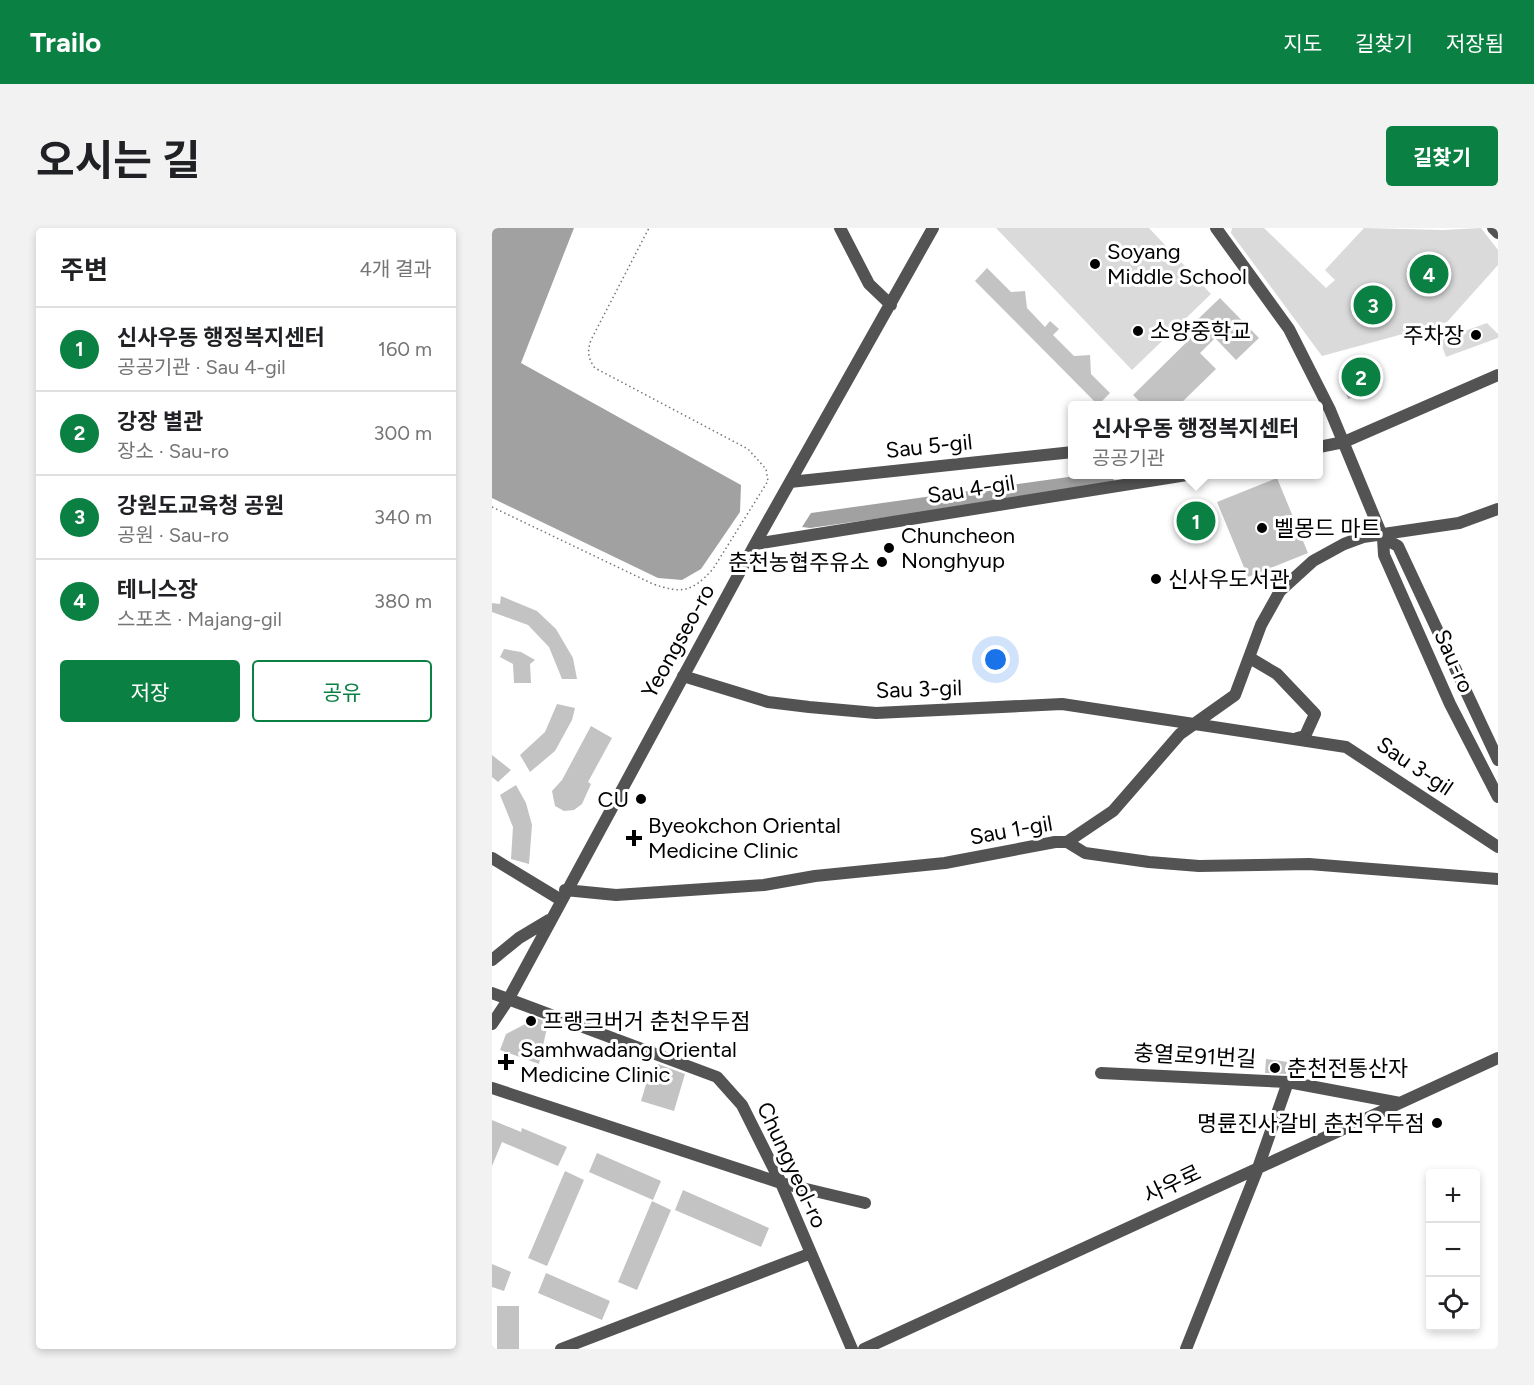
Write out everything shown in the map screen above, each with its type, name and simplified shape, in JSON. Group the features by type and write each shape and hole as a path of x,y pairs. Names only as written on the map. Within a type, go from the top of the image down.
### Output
{"street":[{"path":"840,228 868,284 891,305"},
{"name":"Yeongseo-ro","path":"508,1000 754,544 933,228"},
{"name":"Sau-ro","path":"1216,228 1289,329 1321,401"},
{"path":"1493,228 1498,233"},
{"path":"1323,446 1344,442 1498,375"},
{"name":"Sau-ro","path":"1325,411 1344,442 1382,536 1388,566 1450,704 1498,797"},
{"name":"Sau 5-gil","path":"790,482 1068,453"},
{"name":"Sau 4-gil","path":"754,544 1128,480"},
{"path":"1067,842 1113,811 1156,758 1180,734 1235,694 1251,658 1261,625 1280,591 1313,561 1344,544 1459,523 1498,509"},
{"name":"Sau-ro","path":"1382,536 1398,546 1498,760"},
{"path":"1251,658 1277,674 1315,714 1305,735 1297,738"},
{"name":"Sau 3-gil","path":"683,676 768,702 809,707 876,713 1062,704 1346,747 1498,847"},
{"name":"Sau 1-gil","path":"563,895 616,895 764,885 815,876 945,863 1067,842 1085,853 1149,862 1200,866 1309,864 1498,879"},
{"path":"492,858 563,895"},
{"path":"492,960 519,938 550,920"},
{"name":"Chungyeol-ro","path":"492,993 717,1077 742,1105 781,1183 809,1254 852,1349"},
{"path":"492,1024 508,1000"},
{"name":"사우로","path":"864,1349 1498,1058"},
{"name":"충열로91번길","path":"1101,1073 1288,1082 1401,1103"},
{"name":"충열로91번길","path":"1186,1349 1258,1168 1288,1082"},
{"path":"492,1088 781,1183 865,1203"},
{"path":"561,1349 809,1254"}],"path":[{"path":"492,507 653,584 667,589 687,590 703,580 713,569 768,481 766,469 748,449 596,368 592,363 588,347 649,228"}],"shaded area":[{"path":"492,228 574,228 521,363 741,485 740,512 701,569 682,580 658,578 492,498"},
{"path":"996,228 1149,228 1211,294 1132,370"},
{"path":"1232,228 1264,228 1326,288 1335,280 1325,270 1364,228 1443,230 1481,228 1498,250 1498,265 1447,322 1322,356 1231,233"},
{"path":"1487,323 1498,334 1498,338 1446,357 1440,340"},
{"path":"1068,477 1068,479 1113,479 1115,481 1111,486 810,528 802,527 811,513"}],"building":[{"path":"987,268 1011,292 1025,291 1027,308 1045,327 1050,321 1059,329 1053,335 1074,356 1090,355 1091,374 1110,393 1102,401 1094,401 975,281"},
{"path":"1220,298 1259,338 1236,360 1215,338 1200,353 1216,369 1183,401 1139,401 1133,395 1203,326 1197,320"},
{"path":"1364,361 1368,373 1373,371 1379,388 1348,399 1343,383 1347,382 1342,369"},
{"name":"벨몽드 마트","path":"1277,479 1308,553 1248,577 1217,502"},
{"path":"501,596 537,611 556,629 573,658 577,679 562,679 549,647 528,625 492,612 492,603 500,604"},
{"path":"504,649 521,652 535,660 530,664 531,683 514,683 513,664 500,657"},
{"path":"557,704 575,708 572,720 555,751 530,772 520,755 545,732"},
{"path":"591,726 612,738 588,782 591,784 582,804 574,810 564,811 555,806 552,791 562,780"},
{"path":"492,755 511,770 498,782 492,777"},
{"path":"516,785 526,803 532,825 529,864 511,859 513,827 500,795"},
{"path":"537,1018 548,1023 539,1064 500,1050 506,1034"},
{"path":"1266,1059 1288,1062 1286,1074 1265,1073"},
{"path":"658,1064 685,1074 674,1111 641,1101 650,1071 655,1073"},
{"path":"492,1120 521,1132 522,1128 567,1147 558,1166 502,1142 492,1166"},
{"path":"597,1153 661,1181 653,1200 589,1172"},
{"path":"565,1171 584,1180 547,1266 528,1258"},
{"path":"683,1190 769,1228 761,1247 675,1210"},
{"path":"652,1201 671,1210 637,1290 618,1282"},
{"path":"492,1264 511,1272 504,1291 492,1287"},
{"path":"546,1273 610,1301 602,1320 538,1293"},
{"path":"497,1306 519,1306 519,1349 497,1349"}],"place":[{"name":"Soyang Middle School","path":"1095,264"},
{"name":"테니스장","path":"1429,274"},
{"name":"강원도교육청 공원","path":"1373,305"},
{"name":"소양중학교","path":"1138,331"},
{"name":"주차장","path":"1476,335"},
{"name":"강장 별관","path":"1361,377"},
{"name":"신사우동 행정복지센터","path":"1196,521"},
{"name":"벨몽드 마트","path":"1262,528"},
{"name":"Chuncheon Nonghyup","path":"889,548"},
{"name":"춘천농협주유소","path":"882,562"},
{"name":"신사우도서관","path":"1156,579"},
{"name":"CU","path":"641,799"},
{"name":"Byeokchon Oriental Medicine Clinic","path":"634,838"},
{"name":"프랭크버거 춘천우두점","path":"531,1021"},
{"name":"Samhwadang Oriental Medicine Clinic","path":"506,1062"},
{"name":"춘천전통산자","path":"1275,1068"},
{"name":"명륜진사갈비 춘천우두점","path":"1437,1123"}]}
